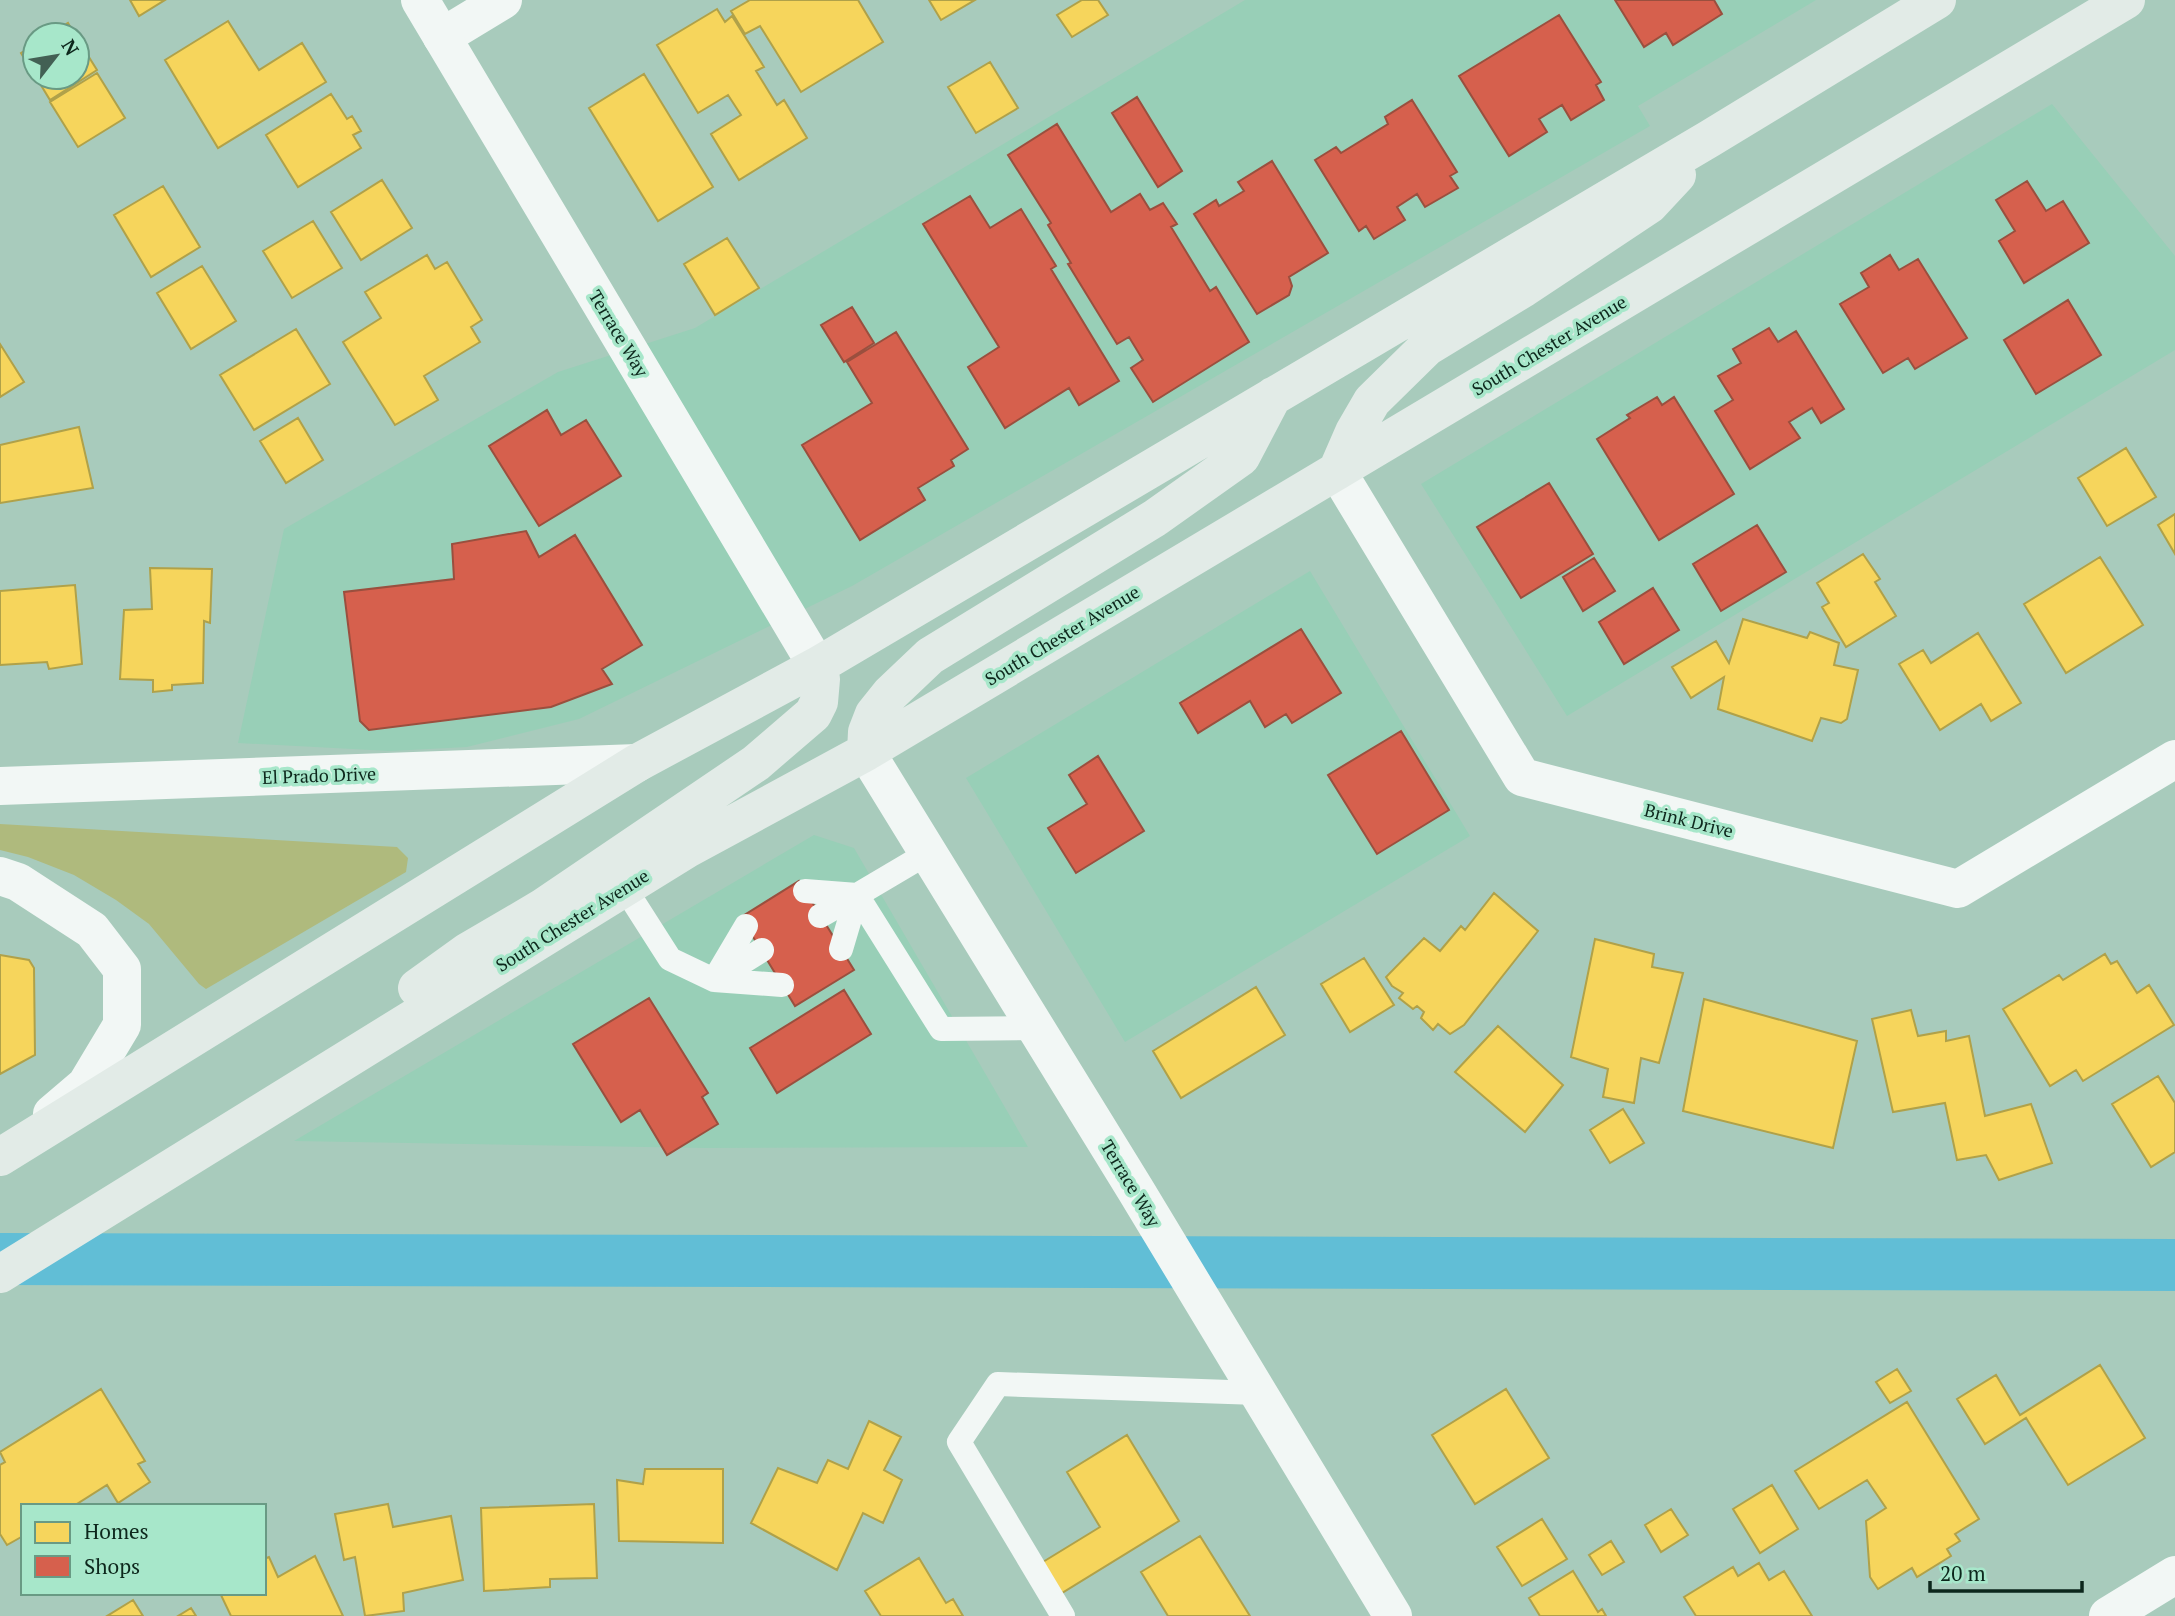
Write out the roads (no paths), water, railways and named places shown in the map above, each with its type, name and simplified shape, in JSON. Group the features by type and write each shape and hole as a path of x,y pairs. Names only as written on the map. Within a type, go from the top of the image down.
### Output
{"main road":[{"path":"4,1154 637,763 817,666 1709,139 1937,0"},
{"name":"South Chester Avenue","path":"0,1274 687,849 866,752 2126,0"},
{"path":"1337,471 1354,432 1372,401 1427,347 1524,288 1649,205 1709,139"},
{"path":"866,752 867,732 874,714 890,694 930,656 1155,518 1241,457 1273,396"},
{"path":"368,1046 409,995 467,951 542,908 755,763 799,726 813,714 819,702 821,680 817,666"}],"street":[{"name":"Terrace Way","path":"420,0 817,666"},
{"path":"442,37 503,0"},
{"name":"Brink Drive","path":"1337,471 1522,777 1958,889 2175,759"},
{"name":"Terrace Way","path":"866,752 1393,1616"},
{"name":"El Prado Drive","path":"0,786 637,763"},
{"path":"0,876 18,882 92,930 122,969 122,1025 86,1085 4,1154"},
{"path":"2108,1616 2175,1575"}],"lane":[{"path":"820,916 928,853"},
{"path":"624,887 670,959 714,980 782,985"},
{"path":"805,891 857,895"},
{"path":"841,949 857,895"},
{"path":"857,895 941,1029 1036,1028"},
{"path":"714,980 747,926"},
{"path":"714,980 762,950"},
{"path":"1063,1616 959,1442 998,1384 1258,1393"}],"waterway":[{"path":"0,1259 2175,1265"}]}
